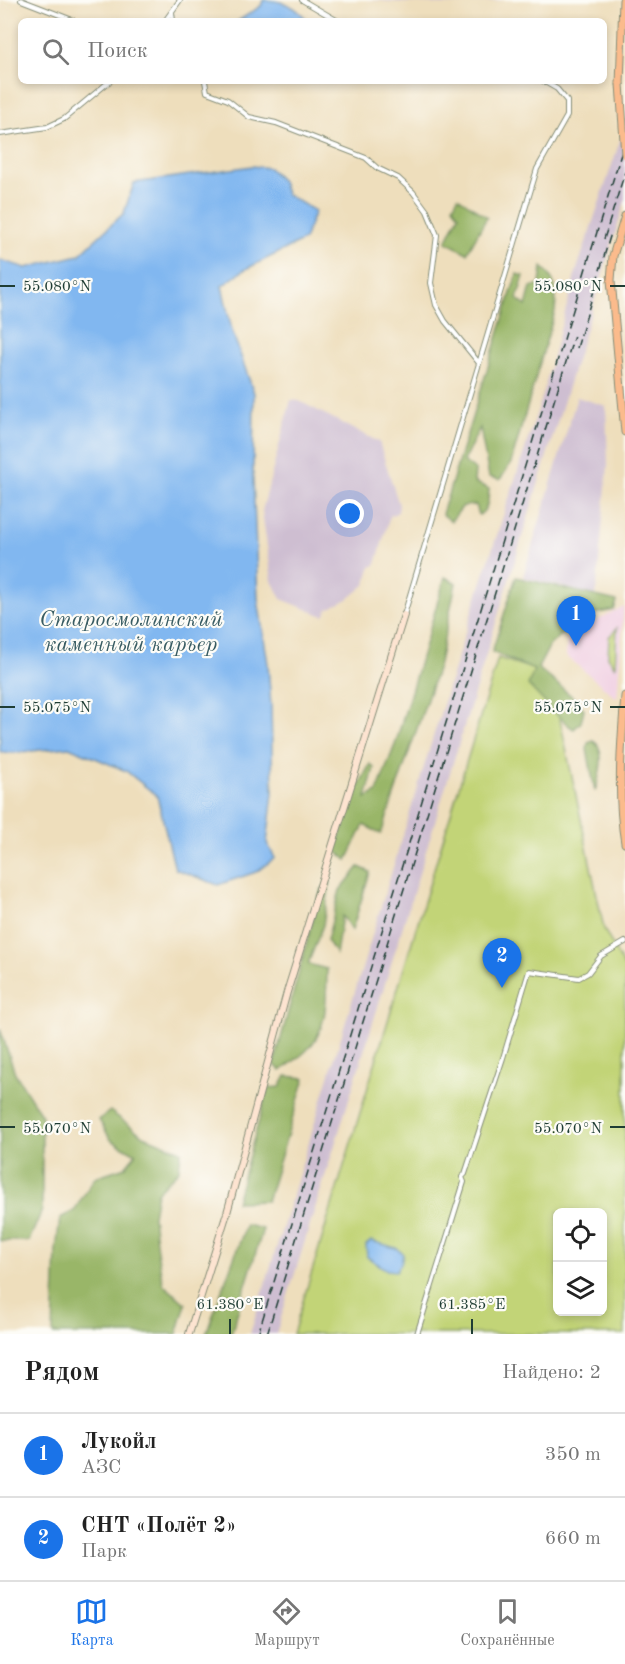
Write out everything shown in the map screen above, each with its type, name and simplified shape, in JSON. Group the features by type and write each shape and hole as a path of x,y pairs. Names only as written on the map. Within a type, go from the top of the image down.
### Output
{"main road":[{"path":"623,0 620,84 625,155"},
{"path":"625,216 613,256 611,280 625,432"},
{"path":"625,696 621,758 625,843"}],"street":[{"path":"21,0 67,18"},
{"path":"167,18 180,0"},
{"path":"302,0 333,18"},
{"path":"172,11 172,18"},
{"path":"0,134 38,129 56,123 106,84"},
{"path":"206,84 207,92 228,100 249,117 276,123 366,158 377,168 398,178 414,192 427,211 437,235 431,283 436,305 445,321 479,363"},
{"path":"189,1334 227,1213 287,992 404,615 537,169 567,116 567,101 557,89 548,84"},
{"path":"417,1334 464,1182 462,1178 504,1058 529,971 579,978 588,973 601,956 625,942"}],"shaded area":[{"path":"366,0 505,0 447,5"},
{"path":"625,126 625,201 407,913 276,1334 250,1334 465,633 542,397 576,272"},
{"path":"577,397 606,406 608,465 596,595 523,577"},
{"path":"291,400 299,401 379,442 399,505 398,512 390,516 376,564 370,568 365,585 348,599 328,609 324,616 281,599 272,581 262,511"},
{"path":"624,606 617,698 566,656 567,637"}],"green space":[{"path":"458,197 487,217 467,253 446,242 459,215 453,207"},
{"path":"542,267 551,277 555,287 555,311 511,463 500,480 489,477 480,428 463,461 475,470 474,482 489,489 487,504 485,510 479,515 476,505 463,506 451,521 442,514 517,274 524,276 517,299 526,306 531,287 540,284"},
{"path":"445,577 456,583 438,667 381,834 364,825 347,860 335,850 354,795 370,764 374,768 366,798 377,792 396,742"},
{"path":"516,577 617,601 614,610 588,615 559,637 550,645 538,668 584,709 581,722 574,729 528,685 534,670 492,652"},
{"path":"617,628 615,667 608,657 609,637"},
{"path":"498,658 536,670 559,715 604,929 625,969 625,1334 293,1334"},
{"path":"593,741 600,750 601,756 595,791 587,749 588,743"},
{"path":"359,867 370,872 352,930 342,916 336,954 327,940 340,890"},
{"path":"330,883 323,925 308,964 327,969 323,1022 314,1042 281,1071 274,1064 321,890"},
{"path":"0,1029 15,1073 42,1116 42,1210 29,1241 0,1241"},
{"path":"286,1076 305,1078 267,1201 236,1202 268,1088 280,1087"},
{"path":"110,1111 144,1136 181,1151 179,1170 157,1192 153,1216 163,1284 186,1304 177,1334 53,1334 56,1250 60,1218 74,1211 95,1177 125,1167 136,1154 111,1140 99,1120"},
{"path":"246,1225 263,1229 231,1334 206,1334"}],"water":[{"path":"263,0 288,4 305,18 243,18 261,6"},
{"name":"Старосмолинский каменный карьер","path":"252,166 269,168 282,181 286,194 315,211 304,240 244,270 222,286 232,331 254,393 253,477 258,599 268,664 271,706 273,793 267,843 275,858 256,872 218,885 175,869 157,796 126,771 69,747 13,753 0,752 0,260 26,268 79,255 124,213 134,183"},
{"path":"371,1241 396,1248 403,1254 401,1264 396,1271 387,1270 367,1257 366,1245"}],"railway":[{"path":"258,1334 625,141"},
{"path":"604,239 625,172"},
{"path":"577,348 611,233"},
{"path":"267,1334 574,336"}],"place":[{"name":"Лукойл","path":"576,646"},
{"name":"СНТ «Полёт 2»","path":"502,988"}]}
